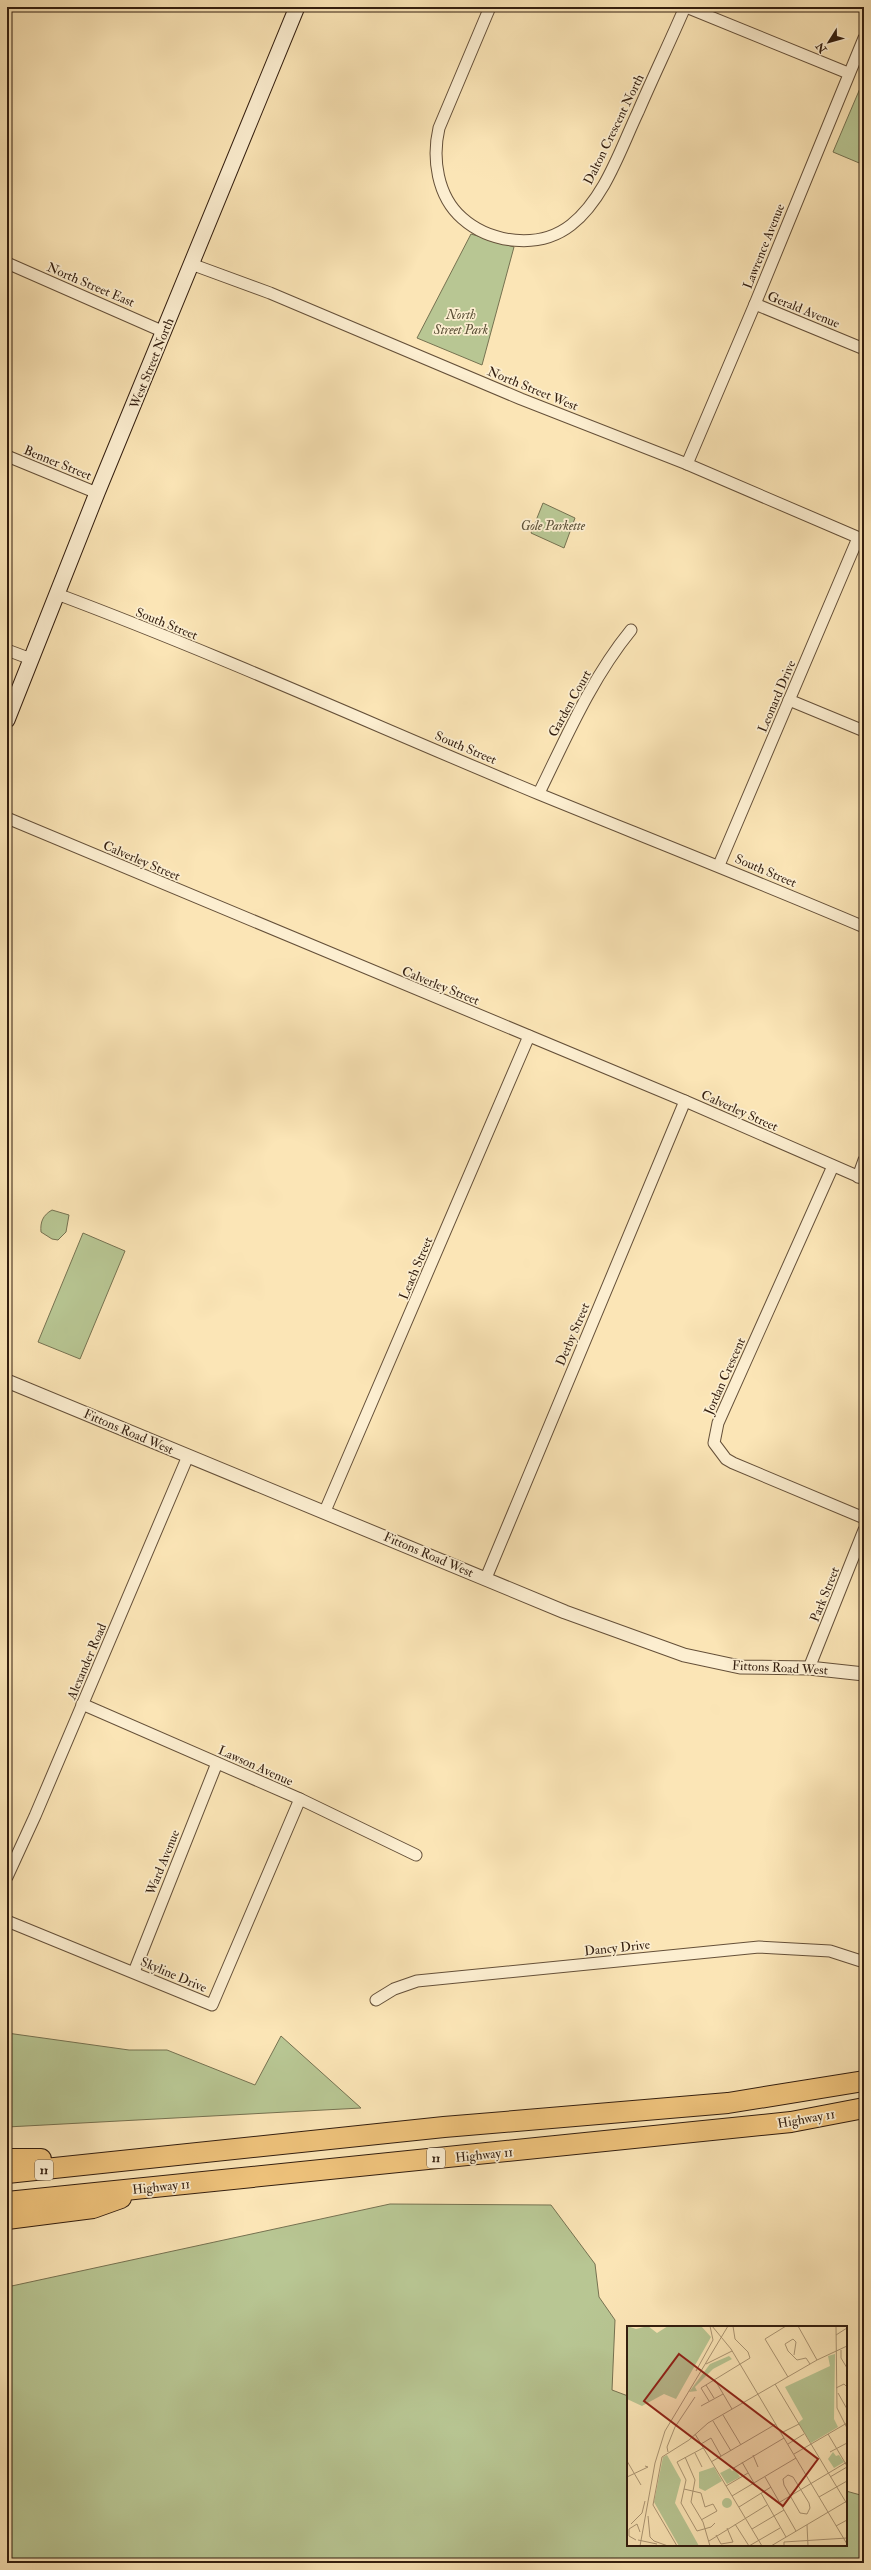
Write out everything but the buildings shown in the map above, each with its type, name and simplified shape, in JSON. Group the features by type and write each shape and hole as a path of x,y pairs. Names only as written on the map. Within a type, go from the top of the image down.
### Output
{"highway":[{"name":"Highway 11","path":"7,2174 444,2127 728,2104 864,2081"},
{"name":"Highway 11","path":"7,2202 791,2122 864,2108"},
{"path":"7,2159 53,2159 82,2167"},
{"path":"7,2219 93,2208 150,2188"}],"main road":[{"name":"West Street North","path":"7,720 97,493 297,7"}],"street":[{"name":"Dalton Crescent North","path":"490,7 439,128 436,142 437,165 443,191 460,217 487,234 501,240 519,241 551,235 566,228 583,213 594,198 614,165 685,7"},
{"path":"685,7 848,73"},
{"name":"Lawrence Avenue","path":"686,464 755,304 848,73 864,38"},
{"name":"North Street East","path":"7,263 164,332"},
{"name":"North Street West","path":"191,264 270,293 522,399 686,464 861,539"},
{"name":"Gerald Avenue","path":"755,304 864,349"},
{"name":"Benner Street","path":"7,456 97,493"},
{"name":"Leonard Drive","path":"719,865 789,700 861,539"},
{"name":"South Street","path":"57,594 342,709 538,793 719,865 864,927"},
{"name":"Garden Court","path":"538,793 578,712 619,645 631,630"},
{"path":"7,650 31,659"},
{"path":"789,700 864,731"},
{"name":"Calverley Street","path":"7,818 685,1101 861,1178"},
{"name":"Leach Street","path":"325,1511 529,1036"},
{"name":"Derby Street","path":"486,1578 685,1101"},
{"path":"861,1178 864,1160"},
{"name":"Jordan Crescent","path":"833,1166 718,1423 714,1443 726,1460 864,1518"},
{"name":"Fittons Road West","path":"7,1381 325,1511 564,1612 684,1655 740,1667 809,1668 864,1674"},
{"name":"Alexander Road","path":"7,1877 35,1816 188,1456"},
{"name":"Park Street","path":"809,1668 864,1530"},
{"name":"Lawson Avenue","path":"82,1704 300,1799 416,1855"},
{"name":"Ward Avenue","path":"134,1972 217,1763"},
{"name":"Skyline Drive","path":"7,1921 212,2005 300,1799"},
{"name":"Dancy Drive","path":"376,2000 394,1989 417,1981 759,1948 830,1950 864,1962"}],"green space":[{"path":"864,79 864,165 833,152"},
{"name":"North Street Park","path":"471,234 514,247 482,365 417,338"},
{"name":"Gole Parkette","path":"543,503 575,518 564,548 531,533"},
{"path":"52,1210 69,1215 66,1232 58,1240 52,1239 41,1232 43,1219 46,1214"},
{"path":"83,1233 125,1251 80,1359 38,1342"},
{"path":"7,2033 129,2050 167,2050 255,2085 281,2036 361,2108 7,2127"},
{"path":"390,2204 551,2205 595,2264 599,2297 615,2320 612,2390 627,2396 627,2546 847,2546 847,2491 864,2496 864,2563 7,2563 7,2287"}]}
